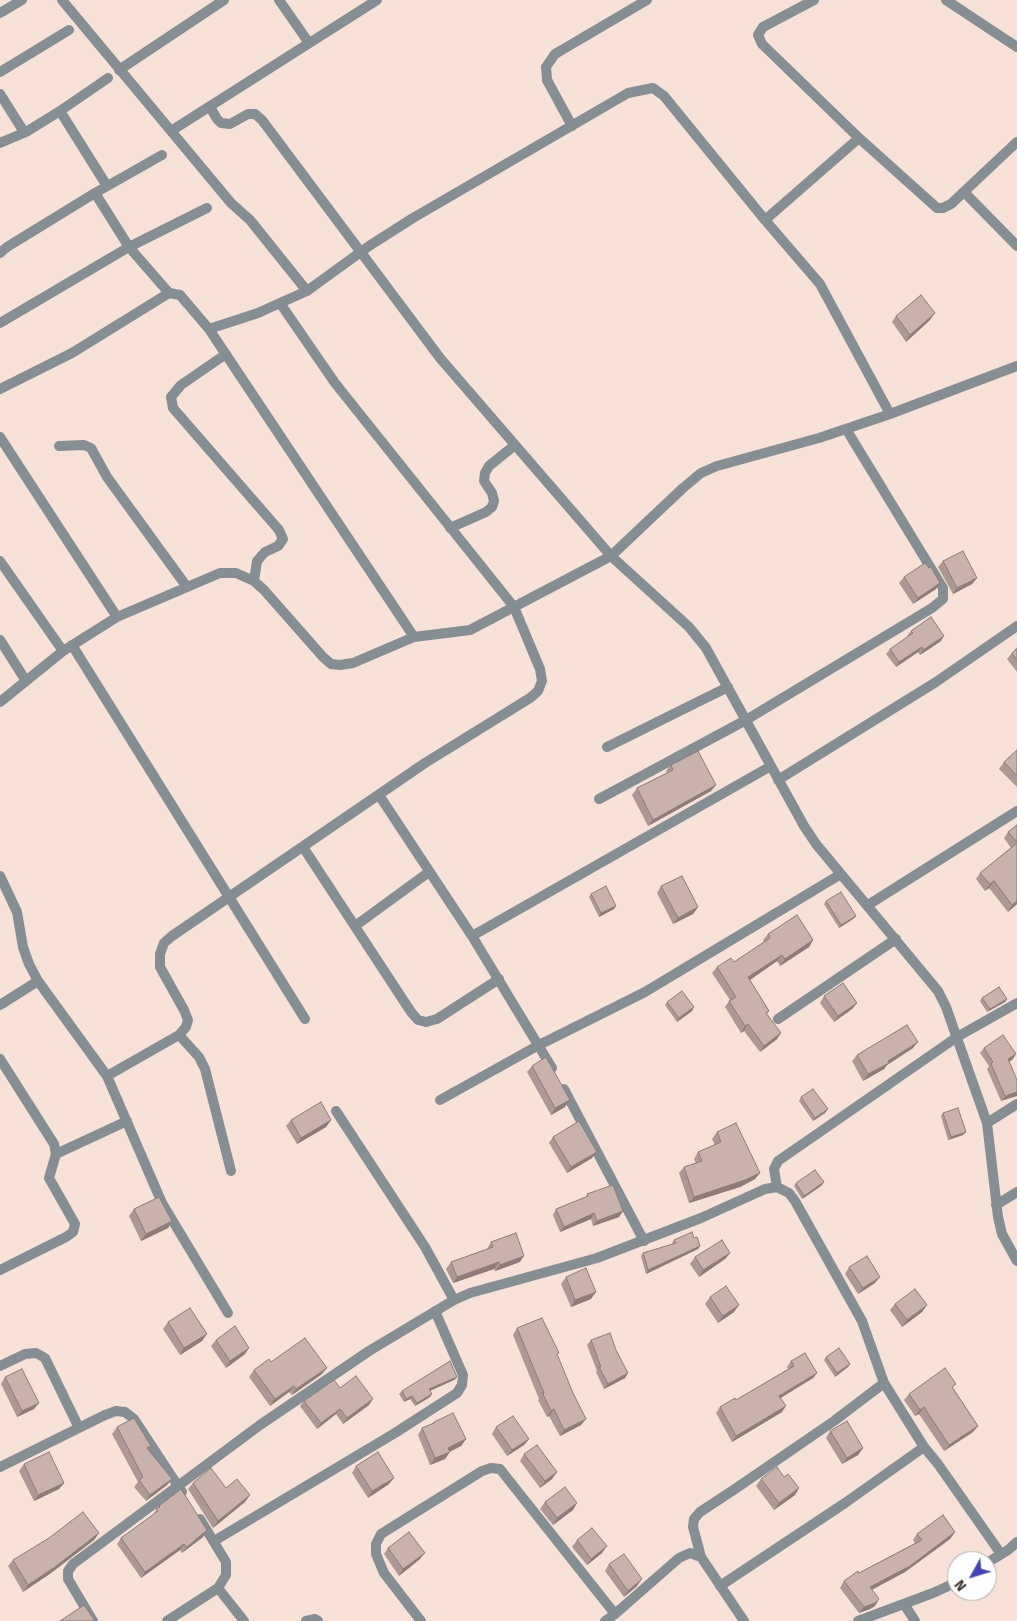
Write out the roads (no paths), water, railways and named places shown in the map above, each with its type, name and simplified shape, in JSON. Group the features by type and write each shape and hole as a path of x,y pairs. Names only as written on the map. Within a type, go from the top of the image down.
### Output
{"street":[{"path":"0,13 22,0"},
{"path":"62,0 231,203 250,220 306,291"},
{"path":"119,70 224,0"},
{"path":"279,0 309,43"},
{"path":"172,131 377,0"},
{"path":"572,126 547,80 546,67 555,54 646,0"},
{"path":"814,0 763,27 758,34 762,44 858,138 937,208 943,208 964,192 1017,142"},
{"path":"946,0 1017,47"},
{"path":"0,72 69,30"},
{"path":"0,143 24,132 60,111 108,78"},
{"path":"209,329 258,313 306,291 413,218 628,93 653,88 664,96 820,284 890,414"},
{"path":"0,94 24,132"},
{"path":"210,107 221,124 230,124 248,114 255,114 262,120 440,358 611,556 689,626 706,648 804,826 841,874 938,991 987,1123 996,1205 1002,1234 1017,1261"},
{"path":"60,111 107,186"},
{"path":"765,220 858,138"},
{"path":"0,253 107,186 162,155"},
{"path":"964,192 1017,246"},
{"path":"95,194 129,247 169,293 180,295 209,329 414,637"},
{"path":"0,323 129,247 207,208"},
{"path":"0,388 72,353 169,293"},
{"path":"107,1076 179,1035 186,1027 188,1020 184,1010 160,967 160,954 164,943 425,763 538,691 542,681 540,669 514,607 322,364 280,303"},
{"path":"226,354 181,384 171,397 174,408 279,530 283,539 278,546 264,552 257,561 254,581"},
{"path":"0,702 72,644 118,617 220,573 236,573 254,581 331,664 340,666 353,663 414,637 470,630 611,556 701,473 717,466 846,429 1017,366"},
{"path":"599,799 746,720 932,608 943,599 944,588 846,429"},
{"path":"0,438 118,617"},
{"path":"59,446 84,445 91,448 107,477 187,587"},
{"path":"450,528 486,512 492,507 494,501 492,493 484,481 485,472 489,466 515,445"},
{"path":"0,561 63,651"},
{"path":"778,780 936,682 1017,626"},
{"path":"0,640 26,681"},
{"path":"72,644 228,898 305,1019"},
{"path":"607,747 728,687"},
{"path":"472,936 771,766"},
{"path":"379,795 472,936 539,1045 644,1241"},
{"path":"868,905 1017,811"},
{"path":"303,847 418,1020 426,1022 437,1019 499,979"},
{"path":"355,926 430,872"},
{"path":"440,1100 539,1045 645,992 841,874"},
{"path":"0,876 17,912 23,947 29,964 38,981 107,1076 162,1203 228,1313"},
{"path":"778,1019 896,939"},
{"path":"0,1005 38,981"},
{"path":"777,1187 774,1169 778,1161 956,1037 1017,1003"},
{"path":"179,1035 199,1057 205,1069 231,1172"},
{"path":"0,1059 54,1144 56,1154 49,1178 75,1224 73,1232 66,1237 0,1270"},
{"path":"987,1123 1017,1104"},
{"path":"336,1111 425,1247 454,1300"},
{"path":"56,1154 127,1121"},
{"path":"93,1621 68,1579 68,1571 73,1564 274,1415 369,1351 454,1300 470,1293 598,1258 701,1218 765,1189 777,1187 790,1193 862,1321 884,1383 924,1448 938,1464 1001,1554"},
{"path":"996,1205 1017,1192"},
{"path":"214,1541 395,1433 457,1393 462,1385 463,1375 435,1312"},
{"path":"0,1366 25,1354 36,1353 45,1358 79,1428"},
{"path":"744,1621 701,1557 694,1519 700,1512 884,1383"},
{"path":"0,1467 116,1411 125,1412 134,1419 226,1562 226,1575 218,1588 167,1621"},
{"path":"720,1586 924,1448"},
{"path":"421,1621 384,1573 376,1554 376,1544 381,1534 482,1471 491,1468 500,1469 615,1614"},
{"path":"997,1556 1017,1542"},
{"path":"605,1621 679,1558 690,1553 701,1557"},
{"path":"858,1621 947,1586"},
{"path":"218,1588 244,1621"},
{"path":"904,1604 914,1621"},
{"path":"306,1621 315,1619 318,1621"}]}
